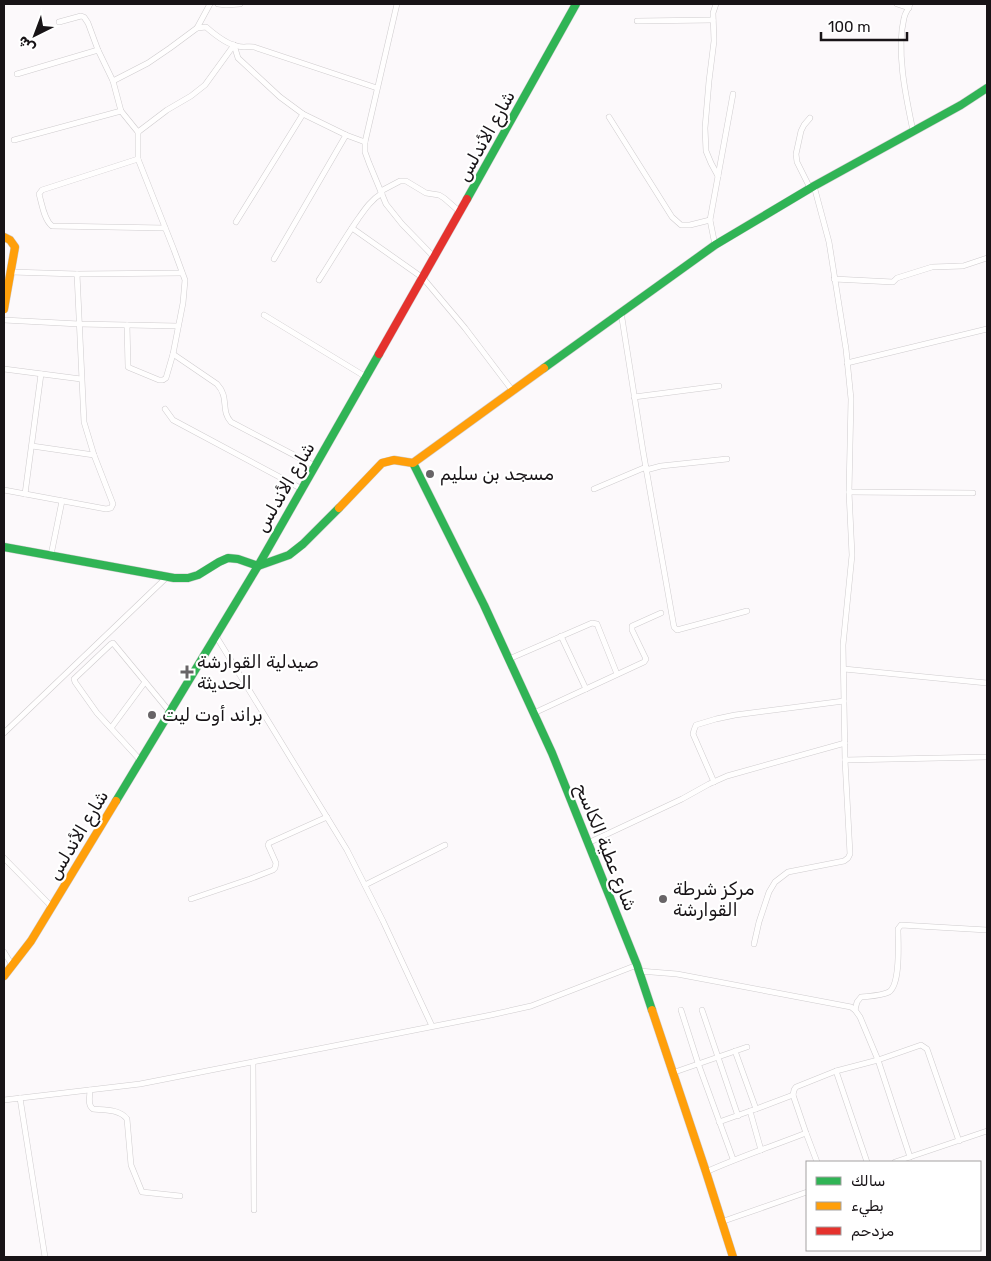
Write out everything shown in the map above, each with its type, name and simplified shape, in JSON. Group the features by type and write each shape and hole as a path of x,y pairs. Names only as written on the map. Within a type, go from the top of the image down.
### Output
{"main road":[{"name":"شارع الأندلس","path":"4,976 31,941 258,566 423,278 576,4"},
{"path":"4,547 183,579 201,574 230,558 258,566 289,555 303,544 382,463 393,459 413,463 512,390 715,246 812,187 961,105 987,88"},
{"path":"4,237 10,240 14,247 4,309"},
{"name":"شارع عطية الكاسح","path":"413,463 484,605 552,753 638,968 733,1257"}],"street":[{"path":"113,82 148,63 197,28 210,4"},
{"path":"218,4 240,4"},
{"path":"397,4 365,142 365,152 386,204 434,257"},
{"path":"716,4 712,20 714,41 705,128 706,150 718,176"},
{"path":"897,4 909,6 904,16 901,42 906,96 913,131"},
{"path":"59,22 81,16 88,23 113,82 121,111 138,132 138,159 185,280 173,354 166,378 159,380 130,368 128,364 127,325"},
{"path":"637,21 712,20"},
{"path":"197,28 206,27 214,34 240,47 254,47 378,88"},
{"path":"234,45 238,58 280,97 303,114 365,142"},
{"path":"138,132 205,85 234,45"},
{"path":"17,74 98,50"},
{"path":"715,246 710,220 733,94"},
{"path":"14,140 121,111"},
{"path":"236,222 303,114"},
{"path":"609,117 672,217 681,225 690,225 710,220"},
{"path":"754,944 759,922 775,882 788,872 844,861 850,854 842,645 852,555 849,492 851,399 828,242 812,187 797,162 796,154 801,130 810,118"},
{"path":"274,259 346,135"},
{"path":"138,159 42,190 40,194 48,224 52,226 165,228"},
{"path":"319,280 352,228 372,201 400,180 406,181 426,193 439,195 460,212"},
{"path":"352,228 423,278 465,328 512,390"},
{"path":"834,280 893,282 896,278 928,268 963,266 987,258"},
{"path":"10,272 77,274 182,273"},
{"path":"4,490 106,509 111,508 113,504 94,455 84,422 77,274"},
{"path":"621,312 674,628 677,630 747,611"},
{"path":"264,315 366,377"},
{"path":"4,320 178,326"},
{"path":"847,363 987,329"},
{"path":"173,354 222,389 227,417 231,422 315,466"},
{"path":"4,369 81,379"},
{"path":"25,494 41,374"},
{"path":"634,396 719,386"},
{"path":"165,409 173,420 302,489"},
{"path":"32,446 94,455"},
{"path":"594,489 646,468 727,459"},
{"path":"849,492 973,493"},
{"path":"51,556 62,501"},
{"path":"4,733 167,577"},
{"path":"534,713 644,662 646,659 632,630 632,626 661,612"},
{"path":"509,659 592,623 597,624 617,674"},
{"path":"216,636 347,850 383,921 432,1026"},
{"path":"561,636 586,689"},
{"path":"141,761 97,713 74,682 74,679 112,643 170,712"},
{"path":"844,669 987,683"},
{"path":"111,728 145,682"},
{"path":"714,782 694,734 696,725 735,715 844,701"},
{"path":"588,843 727,776 845,742"},
{"path":"846,760 987,757"},
{"path":"191,899 273,870 276,863 268,843 327,817"},
{"path":"365,885 445,845"},
{"path":"4,858 52,907"},
{"path":"855,1010 857,1002 861,997 883,994 892,989 896,980 898,929 901,925 987,930"},
{"path":"4,952 12,965"},
{"path":"4,1100 140,1084 531,1006 638,968 851,1007 860,1017 878,1060 910,1157"},
{"path":"682,1010 698,1063 733,1159"},
{"path":"702,1010 738,1116"},
{"path":"816,1161 793,1094 796,1087 836,1071 878,1060 921,1045 927,1048 959,1141"},
{"path":"672,1072 747,1047"},
{"path":"735,1051 753,1110 761,1150"},
{"path":"253,1062 254,1210"},
{"path":"836,1071 867,1161"},
{"path":"90,1090 90,1108 122,1114 127,1119 131,1165 142,1192 180,1196"},
{"path":"719,1122 793,1094"},
{"path":"20,1098 45,1257"},
{"path":"898,1161 987,1131"},
{"path":"706,1172 733,1159 806,1132"},
{"path":"721,1222 806,1192"}],"traffic: fast":[{"path":"467,199 576,4"},
{"path":"544,368 715,245 814,186 961,105 987,88"},
{"path":"116,801 258,566 379,354"},
{"path":"413,463 484,605 552,753 637,965 652,1010"},
{"path":"4,547 174,578 188,578 198,575 228,558 238,559 258,566 289,555 303,544 339,508"}],"traffic: slow":[{"path":"4,237 10,240 15,247 4,309"},
{"path":"339,508 382,463 394,460 413,463 544,368"},
{"path":"4,976 31,941 116,801"},
{"path":"652,1010 733,1257"}],"traffic: jam":[{"path":"379,354 467,199"}],"place":[{"name":"مسجد بن سليم","path":"430,474"},
{"name":"صيدلية القوارشة الحديثة","path":"187,672"},
{"name":"براند أوت ليت","path":"152,715"},
{"name":"مركز شرطة القوارشة","path":"663,899"}]}
